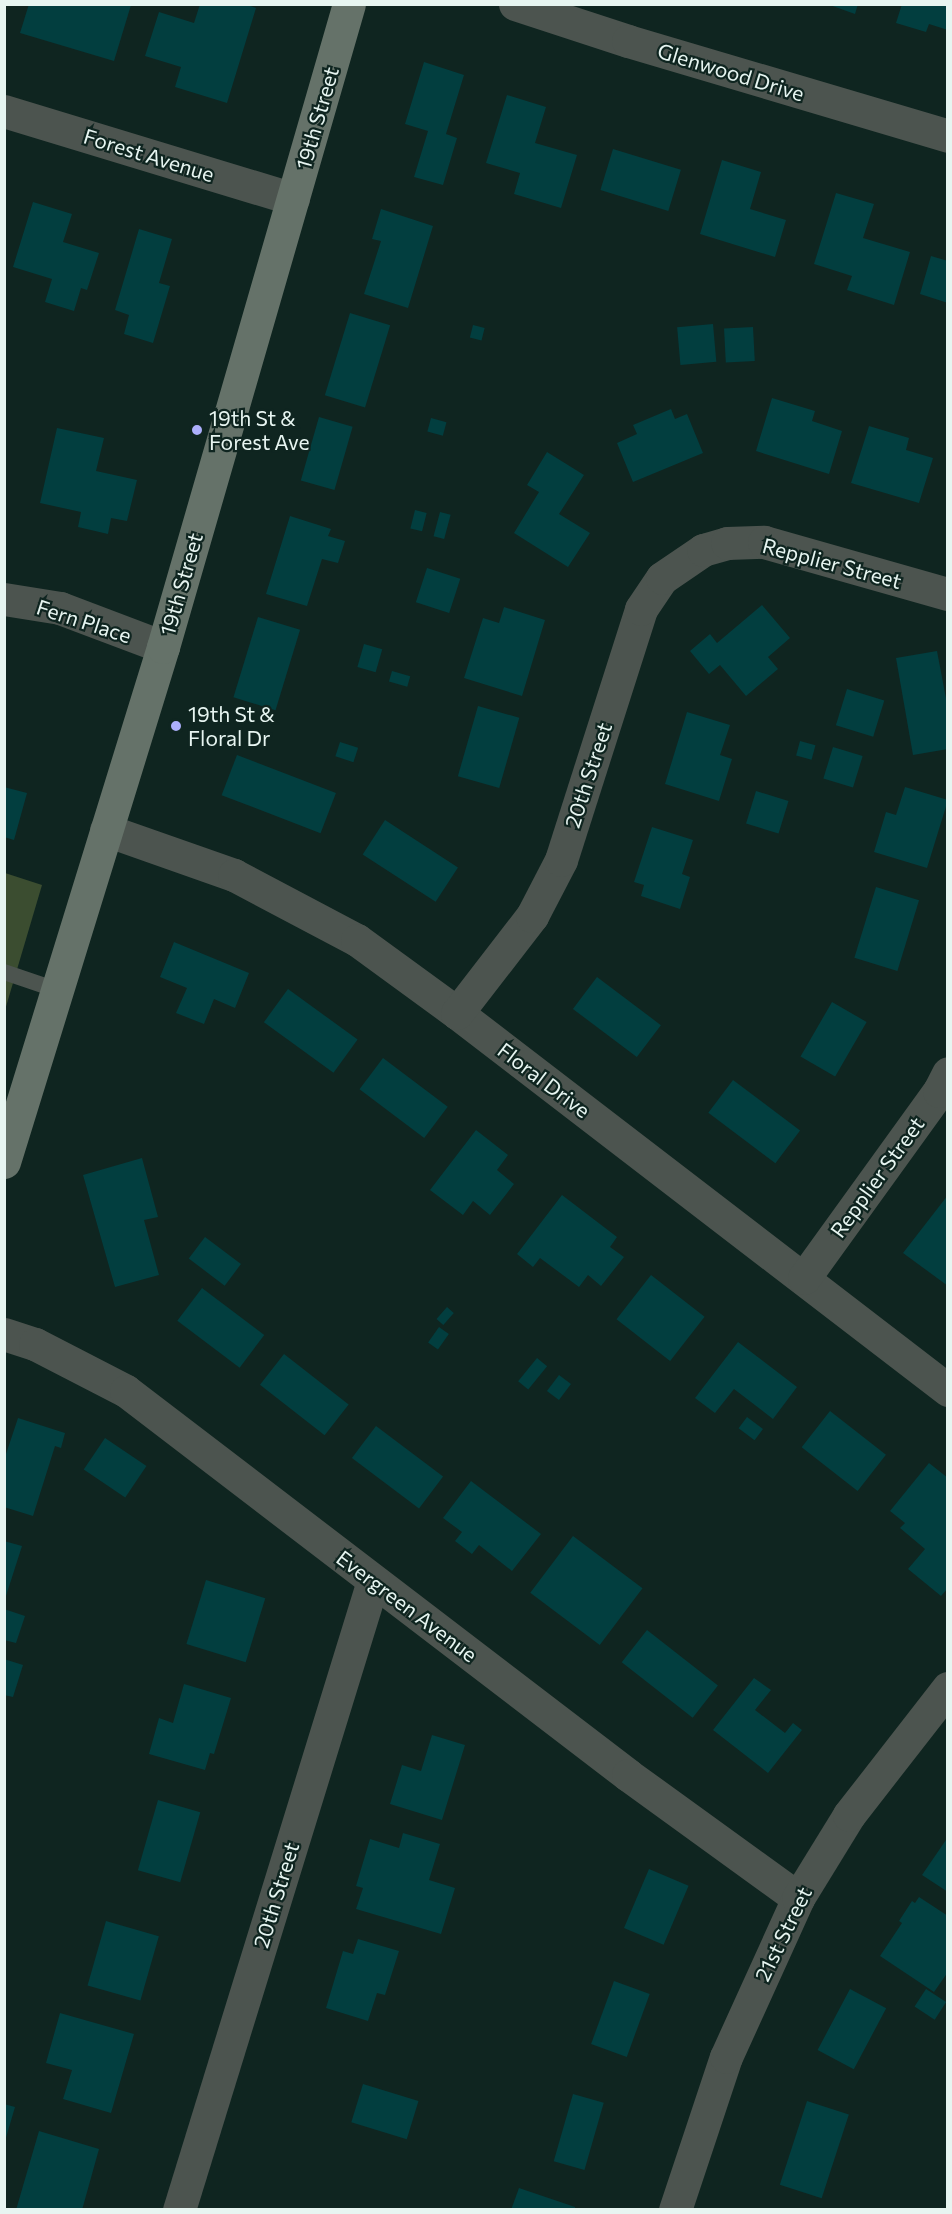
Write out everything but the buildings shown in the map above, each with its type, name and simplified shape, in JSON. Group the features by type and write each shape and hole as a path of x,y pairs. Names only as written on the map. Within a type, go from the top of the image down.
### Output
{"street":[{"name":"19th Street","path":"4,1162 163,647 349,4"},
{"name":"Glenwood Drive","path":"515,4 628,41 948,136"},
{"name":"Forest Avenue","path":"4,111 293,199"},
{"name":"Repplier Street","path":"715,546 764,542 948,594"},
{"name":"20th Street","path":"457,1013 532,916 561,860 640,609 662,578 703,550 715,546"},
{"name":"Fern Place","path":"4,599 60,608 163,647"},
{"name":"Floral Drive","path":"106,830 234,875 357,940 457,1013 948,1390"},
{"name":"Repplier Street","path":"804,1278 939,1091 948,1073"},
{"name":"Evergreen Avenue","path":"4,1334 35,1344 126,1390 628,1775 798,1898"},
{"name":"20th Street","path":"179,2210 373,1581"},
{"name":"21st Street","path":"675,2210 726,2057 798,1898 849,1815 948,1688"}],"lane":[{"path":"4,972 57,990"}],"green space":[{"path":"5,873 42,885 5,1010"}],"place":[{"name":"19th St & Forest Ave","path":"197,430"},
{"name":"19th St & Floral Dr","path":"176,726"}]}
